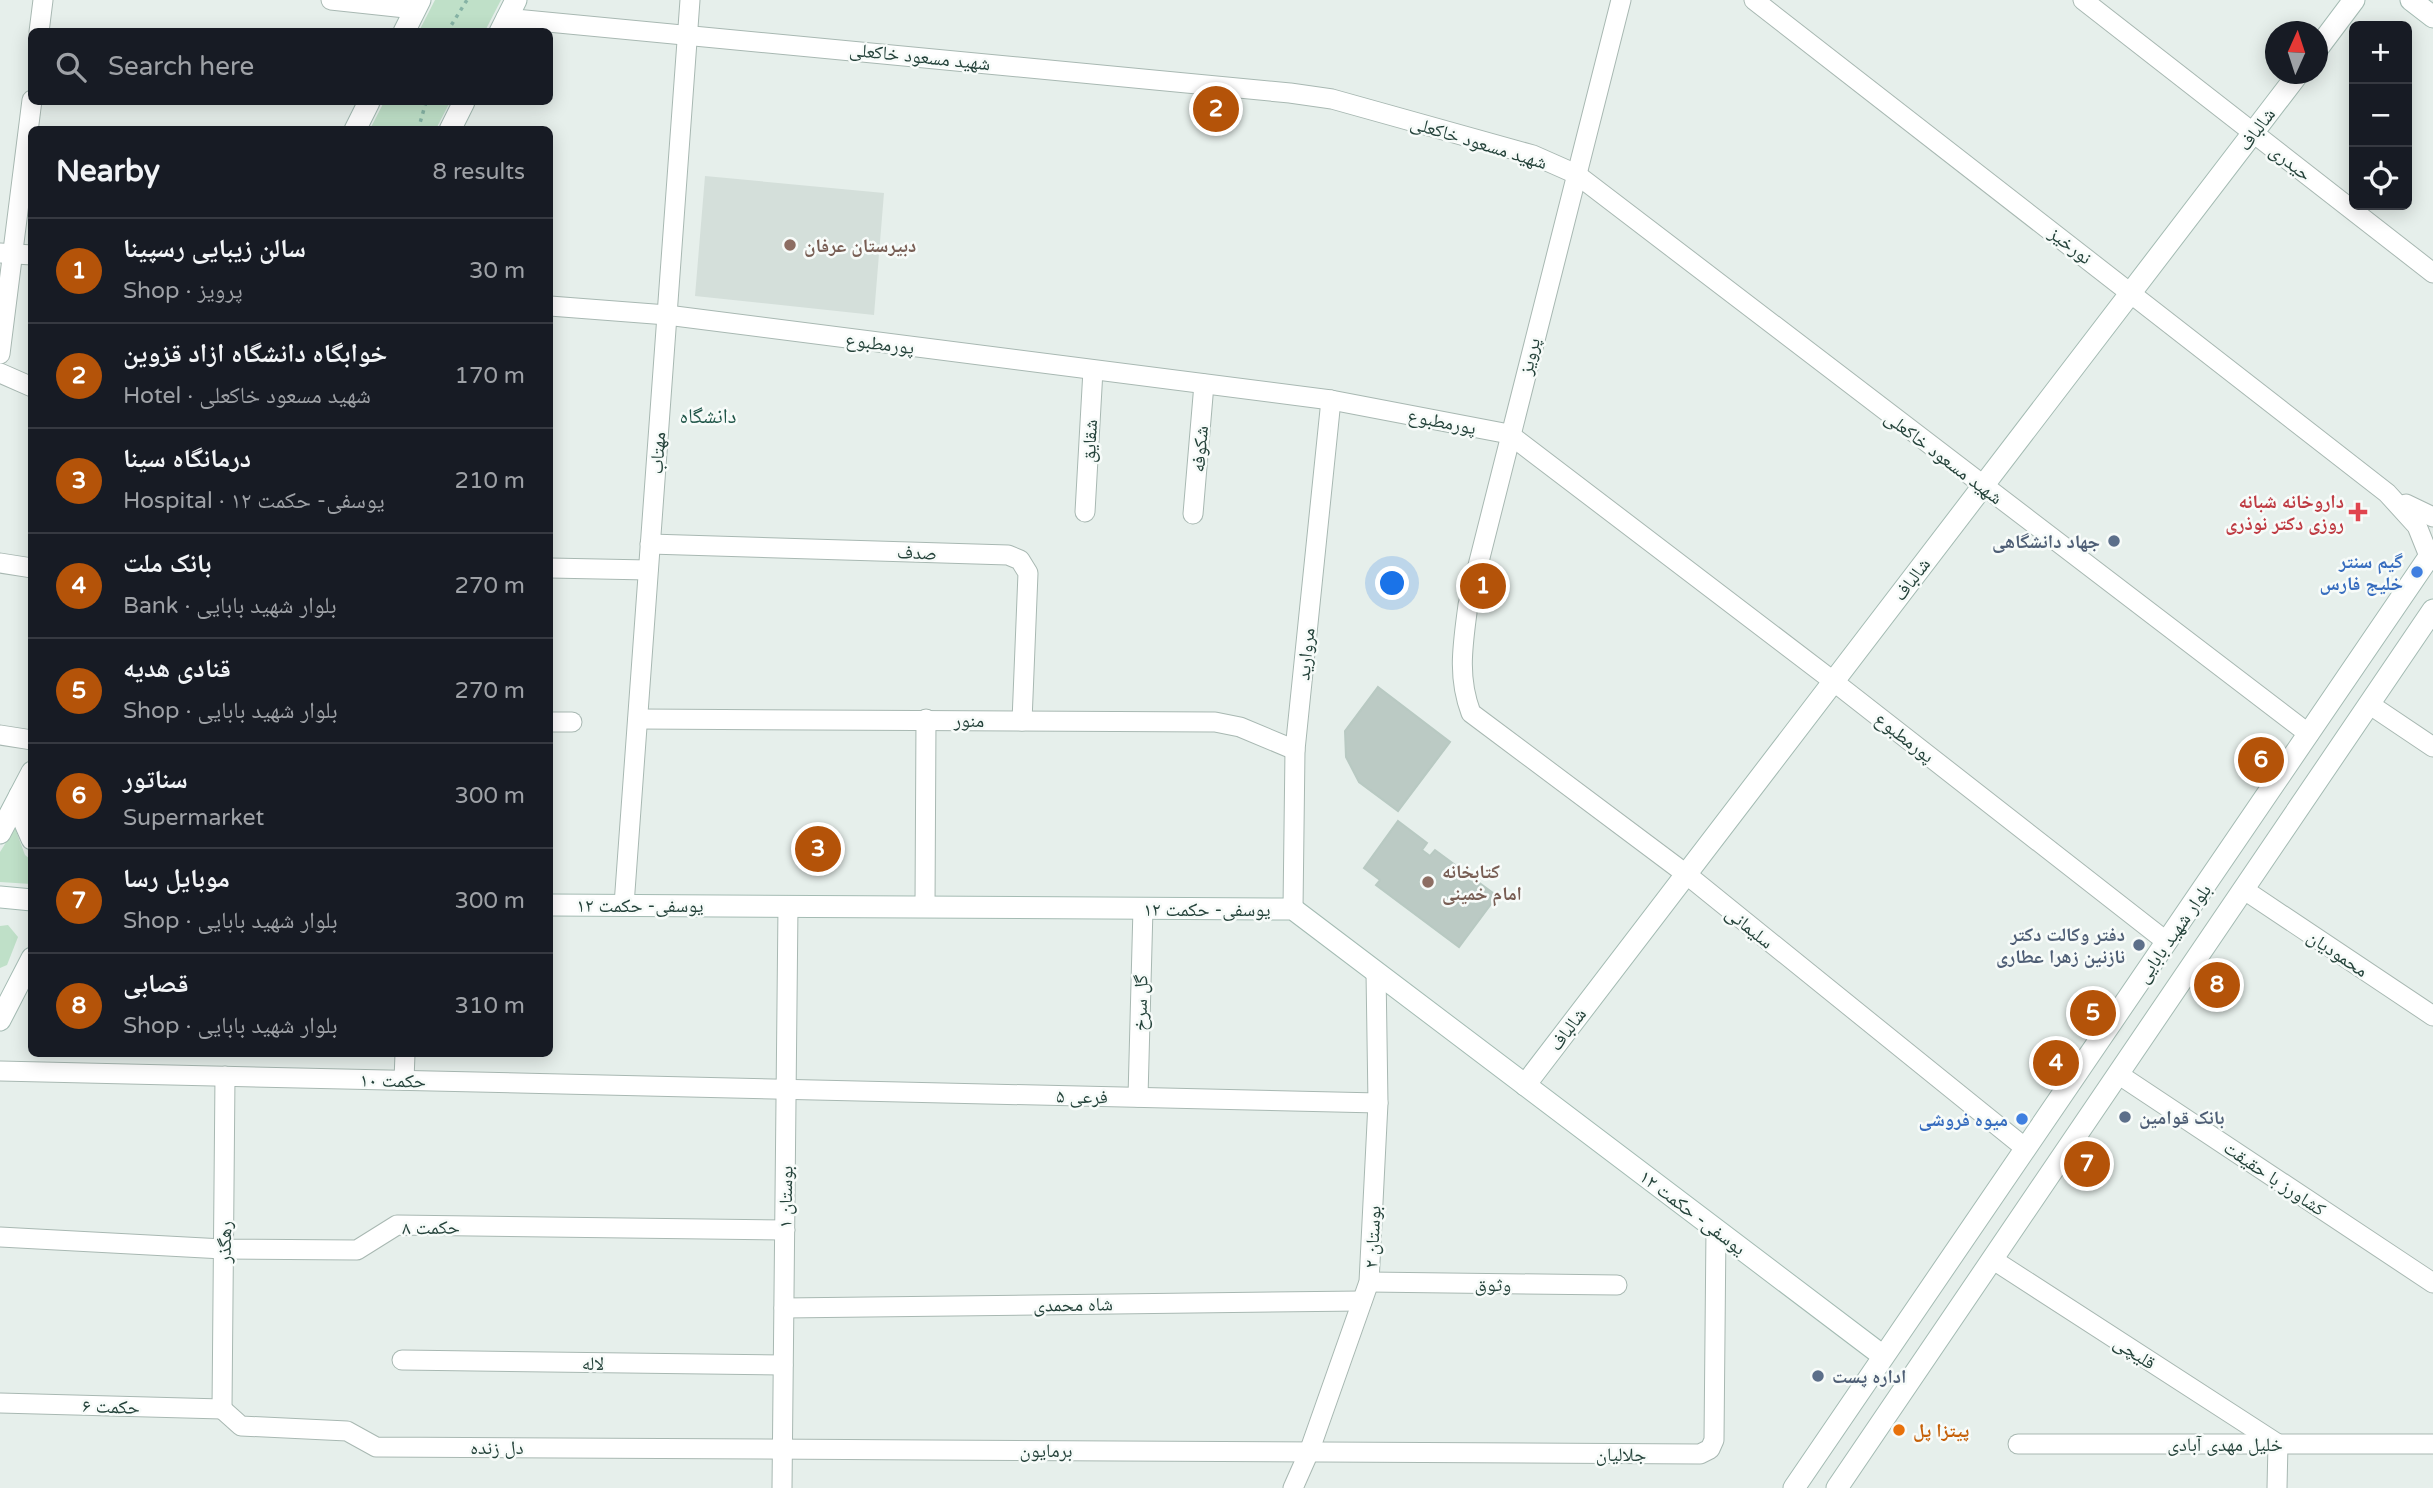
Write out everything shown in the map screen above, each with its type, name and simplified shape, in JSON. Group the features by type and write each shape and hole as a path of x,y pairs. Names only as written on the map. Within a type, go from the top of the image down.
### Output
{"street":[{"path":"40,28 43,0"},
{"path":"331,0 418,4 406,28"},
{"name":"مهتاب","path":"624,905 690,0"},
{"name":"پرویز","path":"1471,713 1463,691 1461,661 1465,627 1509,435 1620,0"},
{"name":"نورخیز","path":"1754,0 2387,494"},
{"name":"حیدری","path":"2083,0 2433,273"},
{"path":"2328,35 2354,0"},
{"path":"2411,0 2433,17"},
{"name":"شهید مسعود خاکعلی","path":"507,17 1301,94 1332,99 1533,155 1576,174 1982,487 2309,734"},
{"name":"شالباف","path":"1525,1085 2290,84"},
{"path":"29,126 31,105"},
{"path":"357,126 368,105"},
{"path":"452,126 462,105"},
{"path":"0,354 15,254 28,136"},
{"name":"پورمطبوع","path":"553,306 667,315 1331,400 1509,435 1833,681 2167,942"},
{"name":"شقایق","path":"1086,512 1093,370"},
{"path":"0,373 28,385"},
{"name":"شکوفه","path":"1193,514 1204,384"},
{"name":"مروارید","path":"1293,909 1295,750 1331,400"},
{"path":"2387,494 2433,517"},
{"path":"2387,494 2417,526 2431,554"},
{"name":"صدف","path":"650,544 1008,555 1020,560 1028,573 1022,721"},
{"name":"بلوار شهید بابایی","path":"1794,1488 2024,1147 2431,554"},
{"path":"0,563 28,567"},
{"path":"553,568 648,570"},
{"name":"بلوار شهید بابایی","path":"1837,1488 2433,610"},
{"path":"2369,704 2433,747"},
{"name":"سلیمانی","path":"1471,713 1686,874 2024,1147"},
{"name":"منور","path":"638,719 1215,722 1240,727 1295,750"},
{"path":"925,907 926,719"},
{"path":"553,722 572,722"},
{"path":"0,735 28,739"},
{"path":"0,834 28,780"},
{"path":"20,795 21,814 28,830"},
{"name":"محمودیان","path":"2243,890 2433,1016"},
{"path":"0,897 28,900"},
{"name":"یوسفی- حکمت ۱۲","path":"553,905 1293,909 1883,1356"},
{"name":"بوستان ۱","path":"782,1488 788,906"},
{"name":"گل سرخ","path":"1138,1097 1143,908"},
{"path":"0,1020 28,966"},
{"name":"بوستان ۲","path":"1293,1488 1309,1452 1369,1282 1378,1103 1376,972"},
{"path":"404,1080 405,1057"},
{"name":"حکمت ۱۰","path":"0,1071 786,1089"},
{"name":"کشاورز با حقیقت","path":"2118,1074 2433,1283"},
{"name":"رهگذر","path":"222,1409 225,1076"},
{"name":"فرعی ۵","path":"786,1089 1378,1103"},
{"name":"حکمت ۸","path":"0,1237 223,1248 357,1250 397,1225 785,1230"},
{"name":"جلالیان","path":"1309,1452 1700,1454 1710,1449 1714,1440 1716,1229"},
{"name":"قلیچی","path":"1992,1259 2278,1444"},
{"name":"وثوق","path":"1369,1282 1617,1285"},
{"name":"شاه محمدی","path":"784,1308 1362,1301"},
{"name":"لاله","path":"402,1360 783,1365"},
{"name":"حکمت ۶","path":"0,1403 222,1409"},
{"name":"دل زنده","path":"222,1409 242,1426 347,1431 376,1447 783,1448"},
{"name":"خلیل مهدی آبادی","path":"2018,1444 2433,1444"},
{"path":"2277,1488 2278,1444"},
{"name":"برمایون","path":"783,1448 1309,1452"}],"path":[{"path":"450,28 467,0"},
{"path":"419,126 425,105"}],"shaded area":[{"name":"دبیرستان عرفان","path":"705,176 884,193 874,315 695,296"}],"green space":[{"path":"435,0 501,0 487,28 421,28"},
{"path":"382,105 448,105 438,126 372,126"},
{"path":"15,828 28,858 28,884 0,882 0,852"},
{"path":"8,925 18,937 7,965 0,968 0,926"}],"building":[{"path":"1378,687 1450,742 1398,811 1359,782 1346,757 1345,731"},
{"name":"کتابخانه امام خمینی","path":"1398,821 1427,843 1422,850 1430,856 1435,850 1497,896 1459,947 1376,885 1380,880 1364,868"}],"place":[{"name":"خوابگاه دانشگاه ازاد قزوین","path":"1216,109"},
{"name":"دبیرستان عرفان","path":"790,245"},
{"name":"داروخانه شبانه روزی دکتر نوذری","path":"2358,512"},
{"name":"جهاد دانشگاهی","path":"2114,541"},
{"name":"گیم سنتر خلیج فارس","path":"2417,572"},
{"name":"سالن زیبایی رسپینا","path":"1483,586"},
{"name":"سناتور","path":"2261,760"},
{"name":"درمانگاه سینا","path":"818,849"},
{"name":"کتابخانه امام خمینی","path":"1428,882"},
{"name":"دفتر وکالت دکتر نازنین زهرا عطاری","path":"2139,945"},
{"name":"قصابی","path":"2217,985"},
{"name":"قنادی هدیه","path":"2093,1013"},
{"name":"بانک ملت","path":"2056,1063"},
{"name":"بانک قوامین","path":"2125,1117"},
{"name":"میوه فروشی","path":"2022,1119"},
{"name":"موبایل رسا","path":"2087,1164"},
{"name":"اداره پست","path":"1818,1376"},
{"name":"پیتزا پل","path":"1899,1430"}],"district":[{"name":"دانشگاه","path":"708,416"}]}
